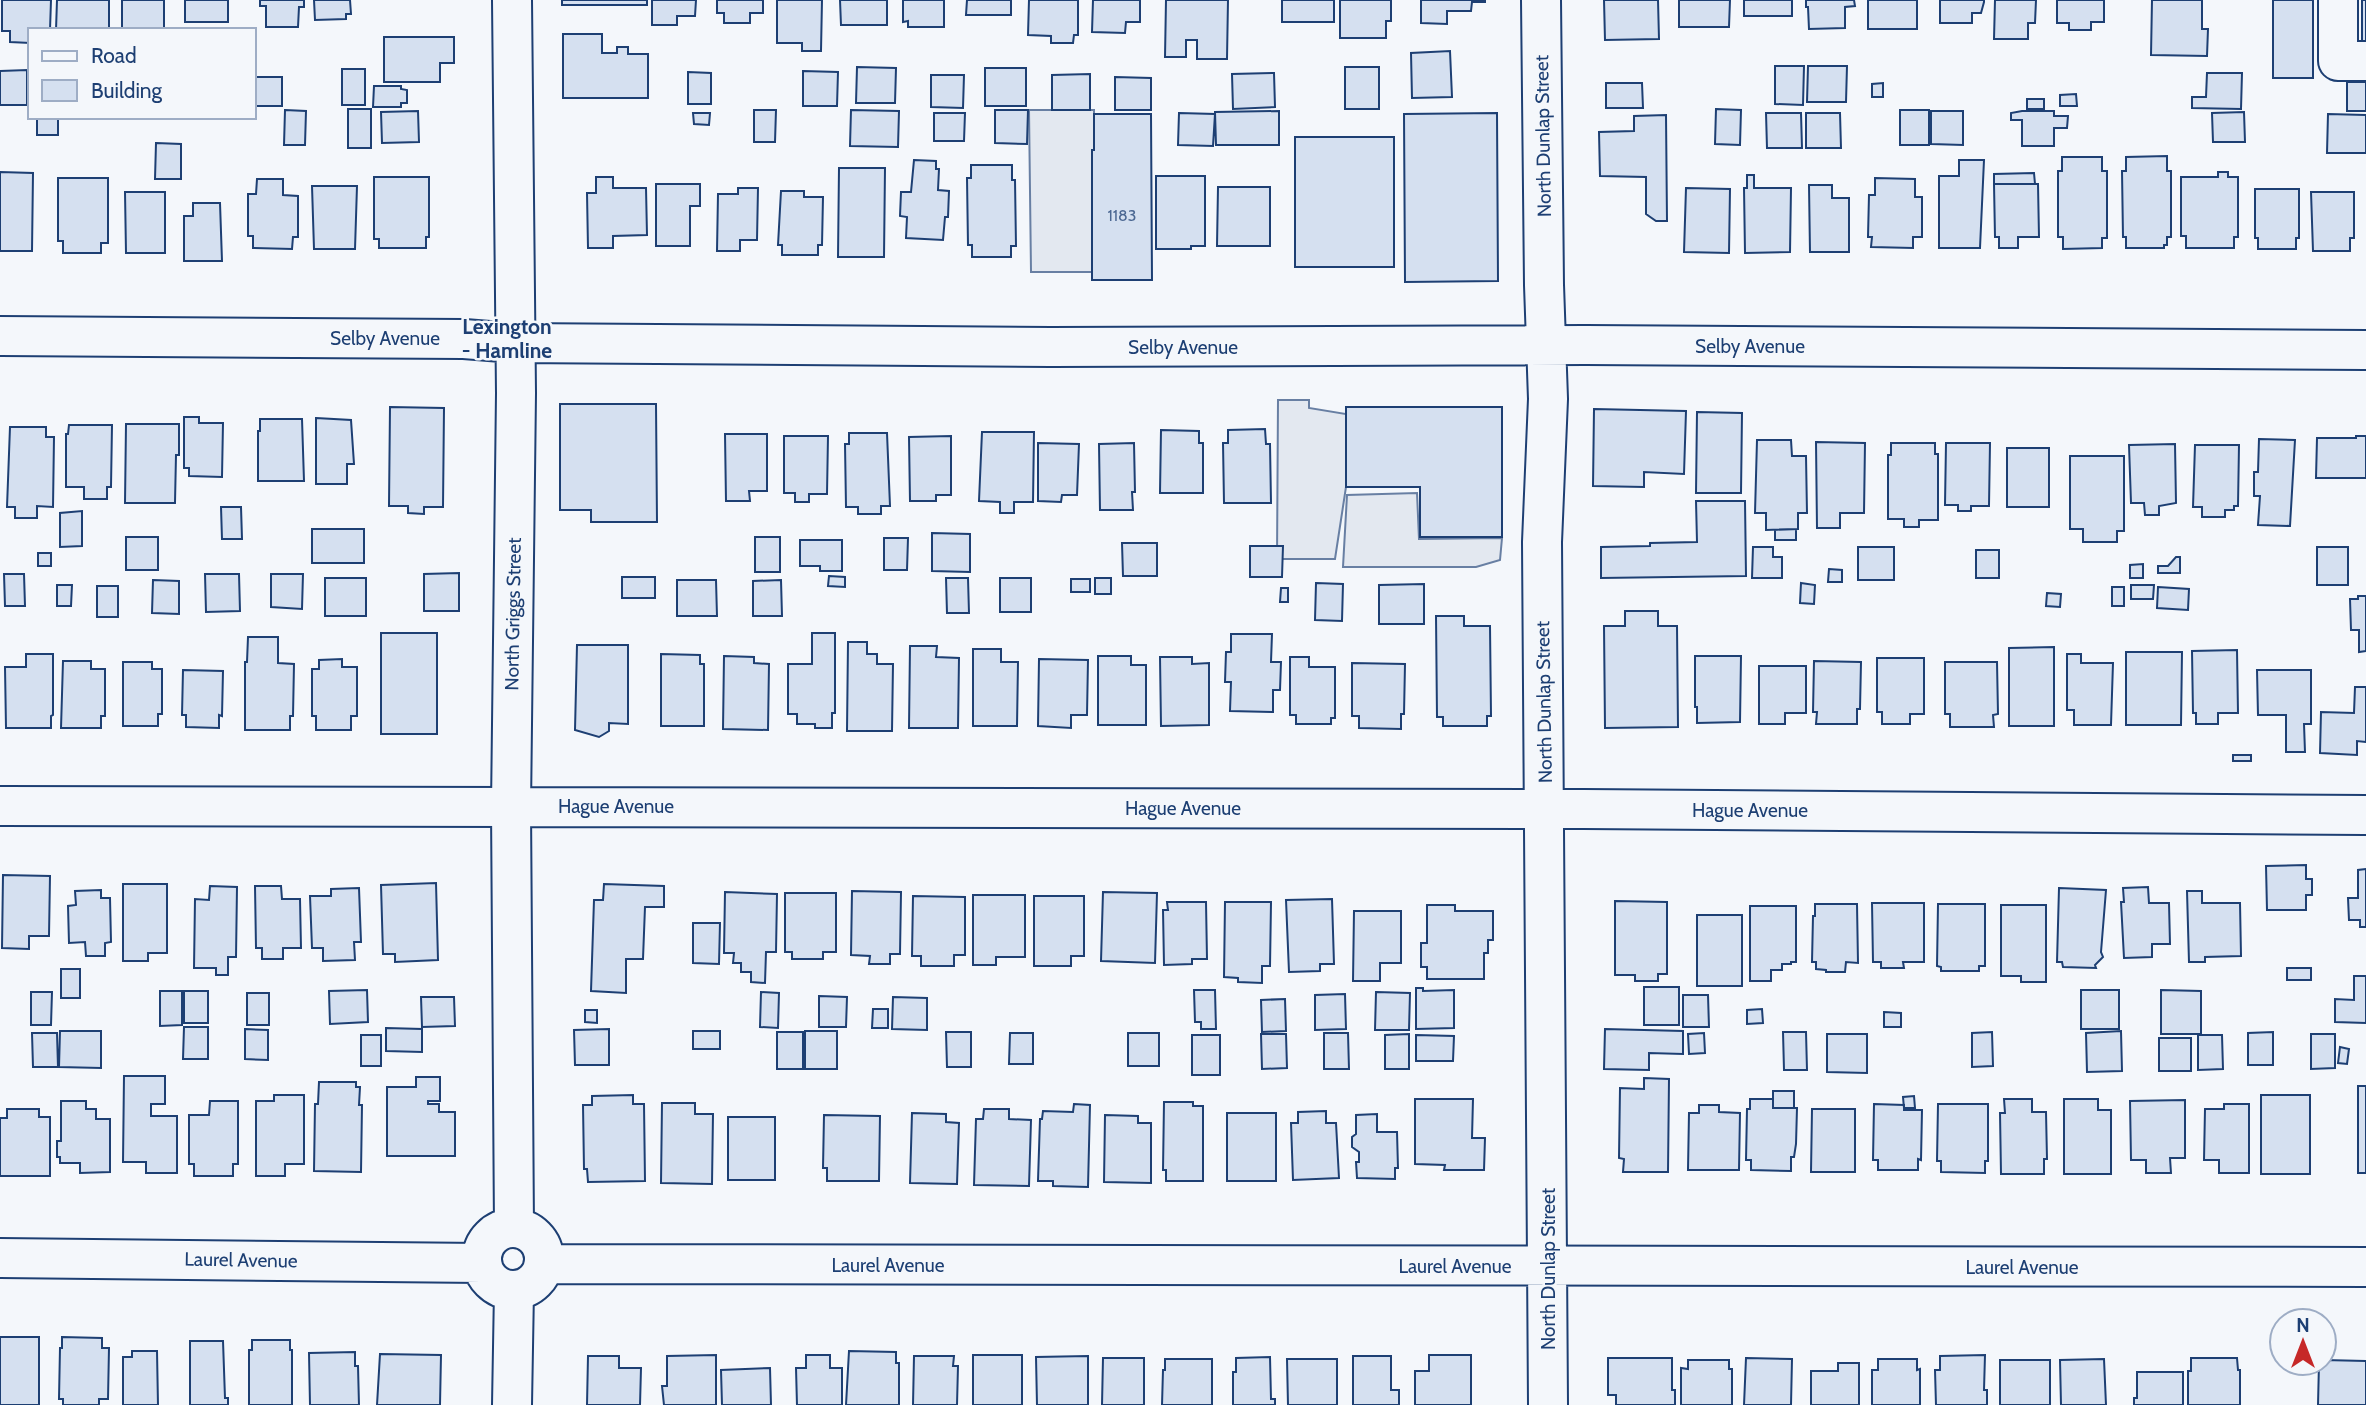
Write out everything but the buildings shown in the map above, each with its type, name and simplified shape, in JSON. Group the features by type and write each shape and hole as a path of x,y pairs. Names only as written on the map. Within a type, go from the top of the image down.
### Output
{"street":[{"name":"North Griggs Street","path":"512,0 515,343 511,807 514,1228"},
{"name":"North Dunlap Street","path":"1541,0 1548,399 1542,542 1549,1405"},
{"path":"2338,0 2338,61 2366,61"},
{"name":"Selby Avenue","path":"0,335 464,339 515,343 1051,347 1545,345 2366,350"},
{"name":"Hague Avenue","path":"0,806 1545,809 2366,815"},
{"path":"514,1228 533,1234 542,1248 544,1264 536,1280 527,1287 514,1290 492,1282 482,1263 483,1249 487,1241 503,1229 514,1228"},
{"name":"Laurel Avenue","path":"0,1258 482,1263"},
{"name":"Laurel Avenue","path":"544,1264 2366,1266"},
{"path":"512,1405 514,1290"}],"shaded area":[{"path":"1029,110 1094,110 1094,272 1031,272"},
{"path":"1278,400 1309,400 1309,408 1346,414 1346,487 1335,559 1277,559"},
{"path":"1417,493 1419,539 1502,538 1500,560 1476,567 1343,567 1347,495"}],"district":[{"name":"Lexington - Hamline","path":"507,338"}]}
